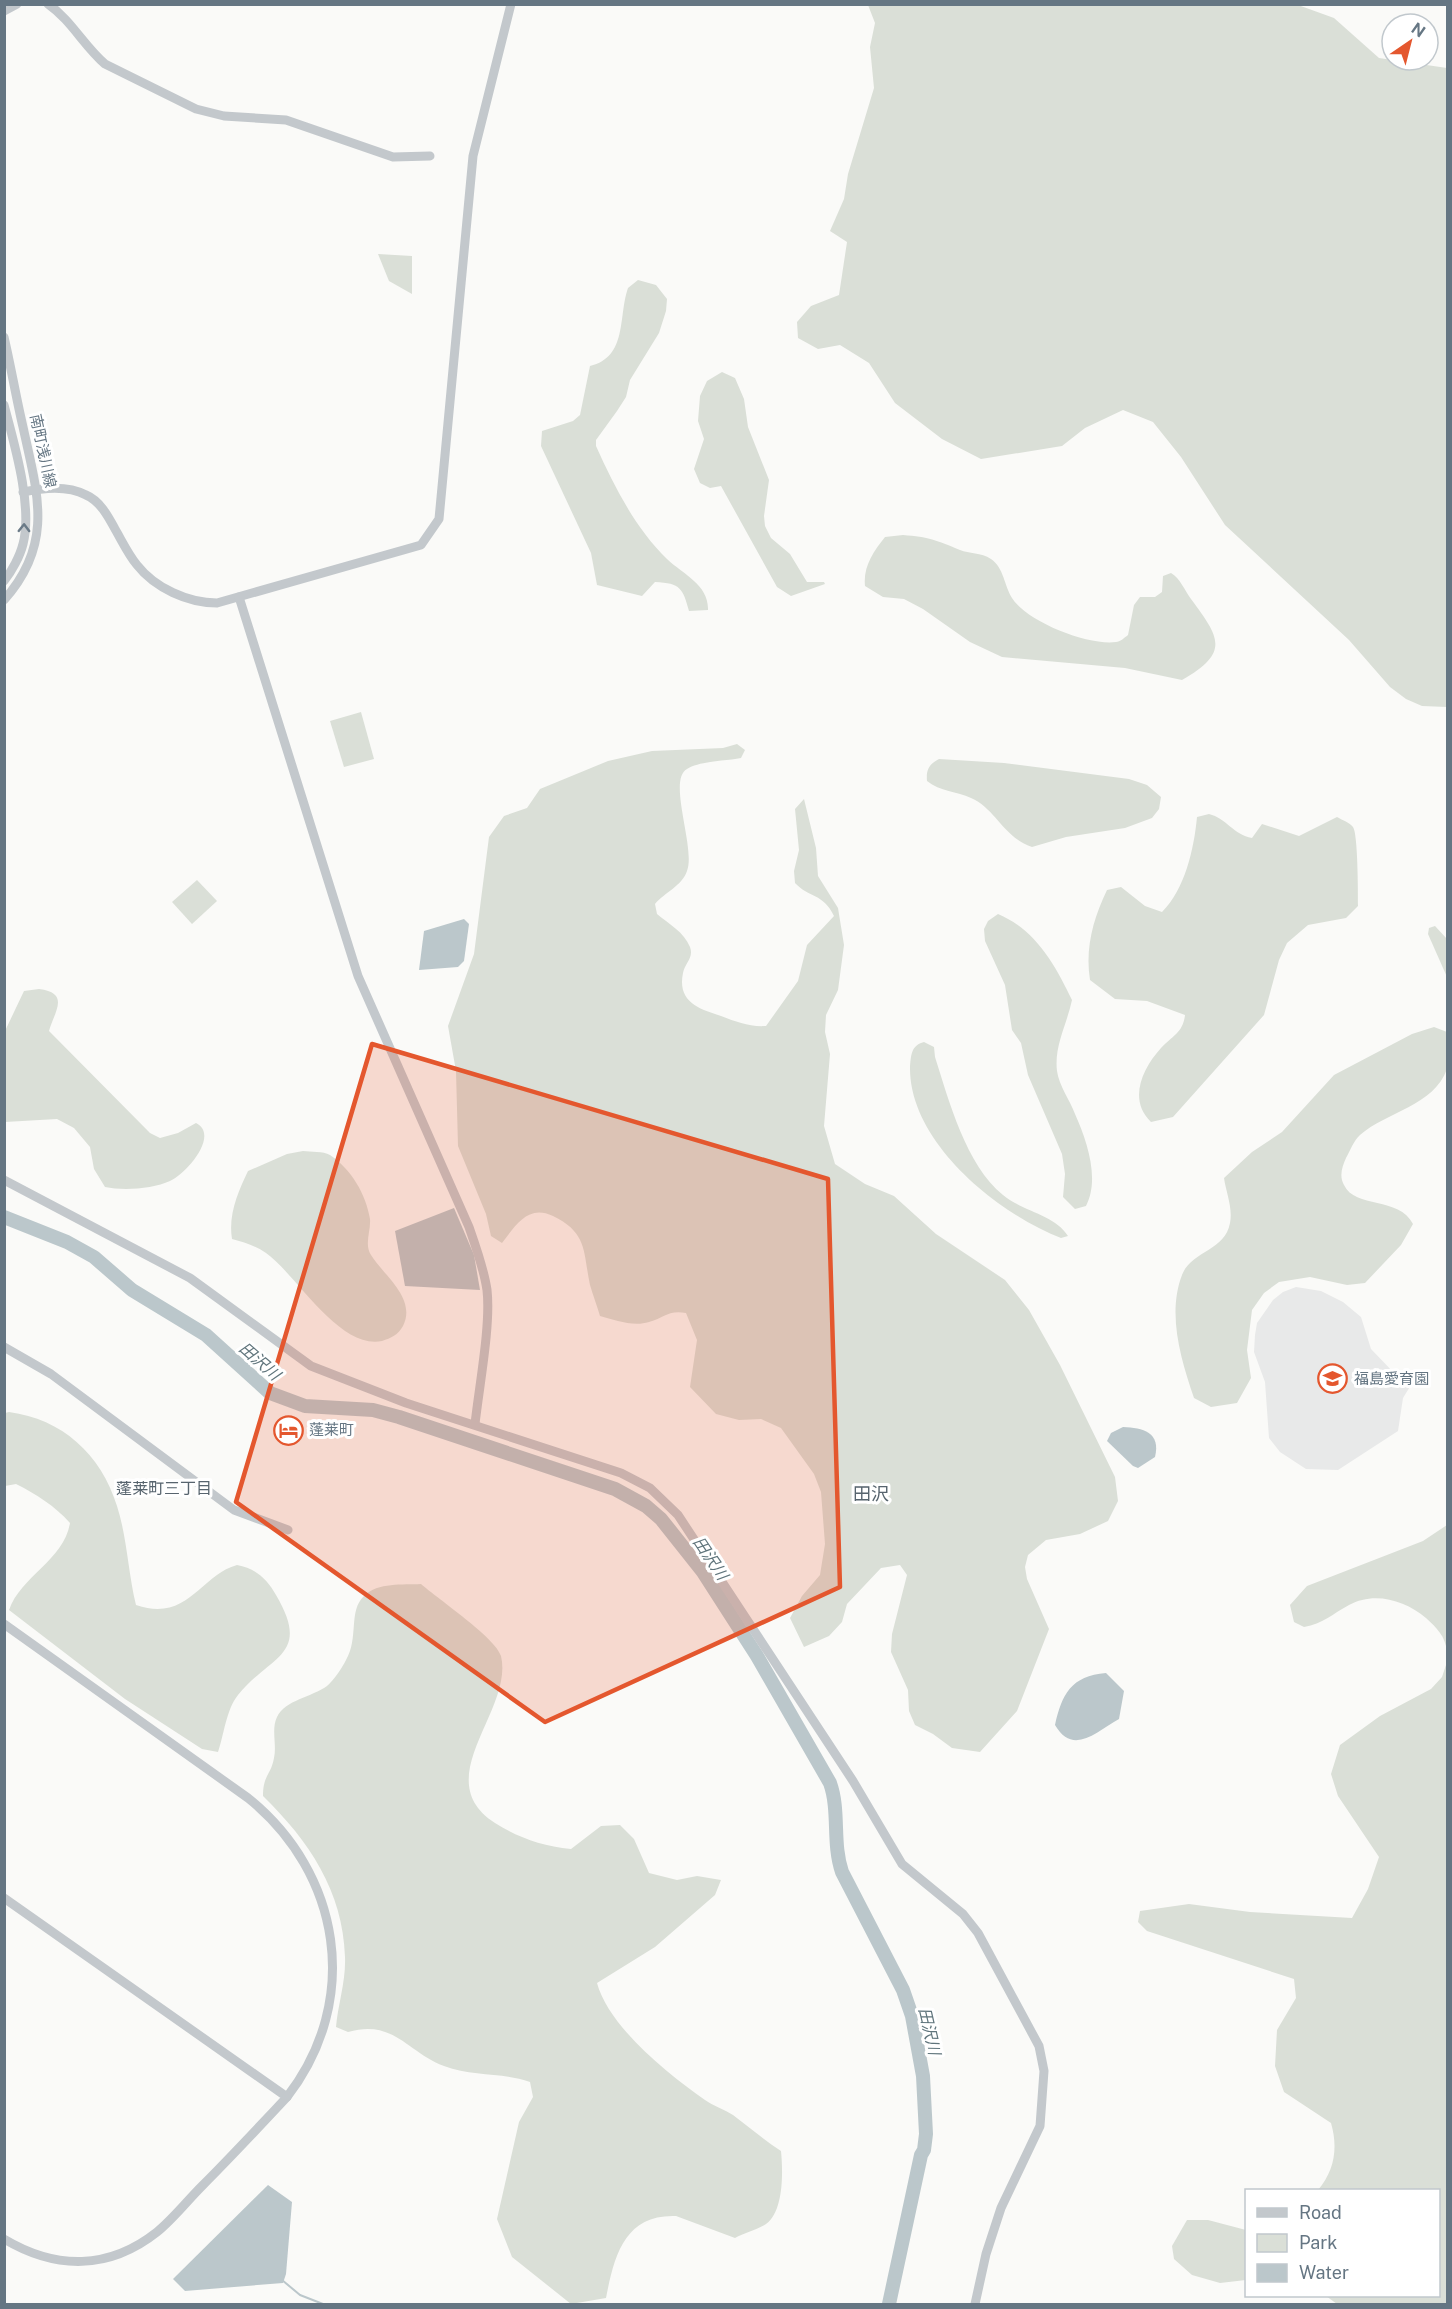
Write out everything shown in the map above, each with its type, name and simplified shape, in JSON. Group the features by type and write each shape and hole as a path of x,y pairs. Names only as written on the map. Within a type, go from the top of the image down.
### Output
{"street":[{"path":"4,11 17,4"},
{"path":"48,4 65,18 92,53 105,64 196,110 224,116 286,120 393,157 430,156"},
{"path":"22,492 38,489 71,490 86,495 97,502 136,564 169,591 205,603 217,603 325,574 421,545 439,519 473,156 511,4"},
{"name":"南町浅川線","path":"4,337 38,489 39,516 33,549 26,568 4,600"},
{"name":"南町浅川線","path":"4,405 22,492 25,527 23,544 4,581"},
{"path":"239,597 358,976 469,1227 482,1269 487,1290 486,1326 475,1424"},
{"path":"4,1180 190,1278 311,1366 326,1374 621,1473 643,1483 666,1502 700,1546 830,1746 902,1864 963,1914 999,1969 1042,2056 1043,2115 1037,2135 1001,2208 986,2254 975,2304"},
{"path":"4,1347 51,1374 234,1510 288,1530"},
{"path":"4,1624 248,1798 285,1832 306,1863 320,1891 328,1922 332,1974 322,2031 300,2079 287,2097 159,2231 132,2249 104,2259 64,2262 38,2256 4,2239"},
{"path":"4,1898 287,2097"}],"highlighted area":[{"path":"372,1044 828,1179 840,1587 545,1722 236,1502"}],"shaded area":[{"name":"福島愛育園","path":"1296,1287 1321,1291 1343,1302 1361,1317 1371,1349 1397,1376 1411,1385 1403,1398 1398,1431 1338,1470 1306,1469 1280,1452 1269,1438 1265,1382 1254,1352 1257,1323 1273,1300 1283,1292"}],"green space":[{"path":"868,5 1298,5 1334,18 1380,58 1380,72 1440,72 1440,67 1447,68 1447,707 1422,706 1406,699 1390,687 1349,640 1225,525 1181,457 1153,422 1123,410 1085,428 1062,446 981,459 942,439 895,403 869,363 840,345 818,349 798,338 797,322 811,306 839,295 847,242 830,231 844,199 848,174 874,88 870,47 875,23"},
{"path":"378,254 412,256 412,294 389,281"},
{"path":"638,280 656,285 667,299 666,311 659,333 630,380 626,397 596,440 596,446 635,520 667,559 700,587 707,601 708,610 689,611 682,592 670,584 655,582 642,596 597,585 591,553 541,446 542,431 573,421 580,415 590,366 611,354 619,334 628,288"},
{"path":"722,372 735,378 744,399 748,427 769,480 764,516 765,526 771,538 790,554 807,582 824,582 825,584 791,596 777,587 721,486 710,488 700,483 694,469 704,439 698,421 700,396 707,381"},
{"path":"903,535 932,540 991,559 999,567 1012,598 1031,616 1044,624 1075,636 1104,642 1118,642 1128,635 1134,605 1140,597 1155,597 1162,592 1163,576 1171,573 1180,581 1208,624 1215,643 1214,652 1198,670 1182,680 1125,668 1002,657 970,642 923,609 904,599 883,597 865,586 867,566 885,537"},
{"path":"361,712 374,759 344,767 330,721"},
{"path":"737,744 745,750 741,758 698,764 687,769 682,776 681,800 689,860 687,871 681,881 655,904 657,914 680,933 690,947 691,954 683,973 683,991 691,1003 698,1007 743,1024 766,1026 798,981 807,945 834,916 821,899 795,883 794,871 799,850 795,809 804,799 816,848 818,876 838,908 844,945 838,990 826,1015 825,1032 830,1054 824,1126 835,1164 865,1184 894,1196 936,1234 1005,1280 1029,1310 1060,1365 1115,1477 1118,1501 1108,1521 1080,1534 1046,1540 1028,1555 1025,1567 1027,1579 1049,1629 1017,1711 980,1752 952,1748 933,1734 915,1725 909,1711 908,1690 891,1652 892,1634 907,1575 900,1565 881,1568 847,1604 842,1622 829,1636 804,1647 790,1618 802,1596 820,1575 825,1544 821,1492 814,1474 781,1428 761,1419 739,1420 716,1414 690,1387 697,1340 686,1313 670,1313 649,1322 637,1324 600,1316 590,1285 582,1244 573,1229 564,1222 544,1213 536,1213 523,1218 502,1243 491,1236 486,1214 458,1146 456,1071 448,1026 474,954 489,837 504,816 527,808 540,789 608,761 652,751 723,748"},
{"path":"939,759 1004,763 1129,779 1147,785 1161,797 1159,809 1152,818 1125,828 1066,837 1032,847 1014,837 980,803 927,781 929,768"},
{"path":"1209,814 1240,834 1252,838 1262,824 1299,836 1337,817 1347,822 1355,832 1358,906 1346,918 1308,925 1287,943 1279,960 1264,1015 1173,1117 1151,1122 1140,1104 1139,1094 1143,1075 1154,1056 1182,1026 1185,1015 1147,1001 1115,999 1090,980 1091,934 1107,890 1121,887 1145,906 1162,912 1177,892 1187,868 1194,842 1197,817"},
{"path":"197,880 217,901 192,924 172,902"},
{"path":"998,914 1023,929 1034,939 1059,974 1072,1000 1057,1053 1057,1071 1084,1136 1090,1160 1092,1184 1086,1206 1075,1209 1063,1197 1065,1174 1062,1154 1028,1075 1021,1043 1012,1030 1005,985 985,941 984,929 988,921"},
{"path":"1435,926 1447,939 1447,977 1428,934 1429,928"},
{"path":"39,989 49,991 58,999 49,1031 150,1133 160,1138 178,1133 196,1123 202,1129 203,1145 192,1163 177,1177 163,1184 147,1187 120,1189 105,1187 94,1169 90,1147 74,1128 57,1119 5,1122 5,1031 24,991"},
{"path":"1434,1027 1447,1032 1449,1061 1441,1082 1421,1100 1360,1135 1343,1165 1342,1182 1350,1192 1367,1201 1398,1209 1413,1224 1401,1245 1365,1283 1347,1285 1310,1277 1279,1282 1264,1293 1252,1310 1247,1350 1251,1378 1237,1403 1211,1407 1194,1398 1178,1337 1176,1305 1178,1290 1186,1267 1222,1240 1227,1232 1231,1212 1224,1178 1252,1152 1282,1132 1334,1075 1412,1034"},
{"path":"924,1042 934,1047 940,1074 960,1131 979,1167 990,1182 1011,1201 1047,1218 1068,1236 1061,1238 1036,1227 1010,1211 985,1193 940,1147 924,1122 914,1095 910,1067 911,1055 916,1046"},
{"path":"303,1151 320,1152 338,1161 351,1175 365,1200 370,1219 369,1251 397,1288 406,1306 406,1316 399,1332 382,1341 366,1341 350,1334 334,1323 266,1253 250,1244 232,1239 231,1221 237,1195 248,1171 287,1154"},
{"path":"9,1412 46,1422 62,1431 90,1455 101,1470 117,1506 136,1605 154,1609 169,1608 192,1596 224,1570 237,1565 255,1572 264,1579 276,1595 286,1615 290,1631 288,1643 274,1662 250,1682 234,1701 218,1752 202,1749 125,1699 9,1610 23,1587 60,1547 70,1523 52,1506 31,1492 16,1484 5,1486 5,1413"},
{"path":"1447,1525 1447,1651 1440,1633 1426,1618 1409,1606 1379,1598 1349,1605 1311,1626 1304,1627 1294,1622 1290,1605 1307,1586 1423,1541"},
{"path":"421,1584 478,1629 497,1648 501,1656 502,1677 496,1699 470,1765 469,1786 476,1805 495,1823 513,1833 560,1848 571,1849 601,1826 620,1825 634,1839 649,1873 677,1880 697,1876 721,1880 715,1895 655,1947 597,1983 614,2016 658,2063 705,2100 733,2115 781,2151 782,2179 779,2200 772,2218 766,2224 735,2238 676,2216 658,2217 644,2222 624,2241 613,2268 606,2298 571,2304 512,2257 497,2219 519,2122 533,2097 530,2082 466,2072 444,2066 389,2033 364,2029 348,2032 336,2027 345,1966 343,1933 338,1910 309,1849 263,1796 264,1784 274,1758 274,1727 277,1717 292,1703 327,1686 338,1674 350,1652 359,1602 376,1588"},
{"path":"1447,1662 1447,2304 1337,2304 1327,2297 1440,2297 1440,2189 1319,2189 1328,2174 1333,2158 1334,2141 1331,2123 1284,2092 1275,2066 1277,2030 1296,1998 1294,1979 1147,1931 1138,1922 1140,1911 1189,1904 1250,1912 1352,1918 1368,1889 1379,1857 1338,1796 1331,1774 1340,1745 1380,1716 1431,1689 1442,1677"},
{"path":"1187,2220 1208,2220 1245,2230 1245,2280 1220,2283 1192,2275 1174,2259 1172,2246"}],"water":[{"path":"464,919 469,924 464,961 458,967 419,970 424,931"},
{"path":"454,1208 474,1255 480,1290 405,1286 395,1231"},
{"path":"1123,1427 1149,1433 1155,1442 1155,1457 1138,1468 1133,1466 1107,1441 1111,1433"},
{"path":"1106,1673 1124,1691 1119,1719 1093,1735 1077,1740 1069,1739 1055,1725 1065,1696 1070,1688 1084,1678"},
{"path":"268,2185 292,2202 286,2274 283,2283 185,2291 173,2279"}],"waterway":[{"name":"田沢川","path":"4,1217 67,1242 94,1257 132,1290 206,1335 270,1393 305,1406 373,1410 399,1417 615,1489 646,1506 661,1519 703,1572 757,1656 830,1783 835,1805 837,1850 842,1872 903,1990 912,2016 923,2076 926,2134 889,2304"},
{"path":"282,2280 300,2295 323,2304"}],"place":[{"name":"福島愛育園","path":"1333,1379"},
{"name":"蓬莱町","path":"288,1430"}],"district":[{"name":"蓬莱町三丁目","path":"164,1488"},
{"name":"田沢","path":"871,1494"}]}
